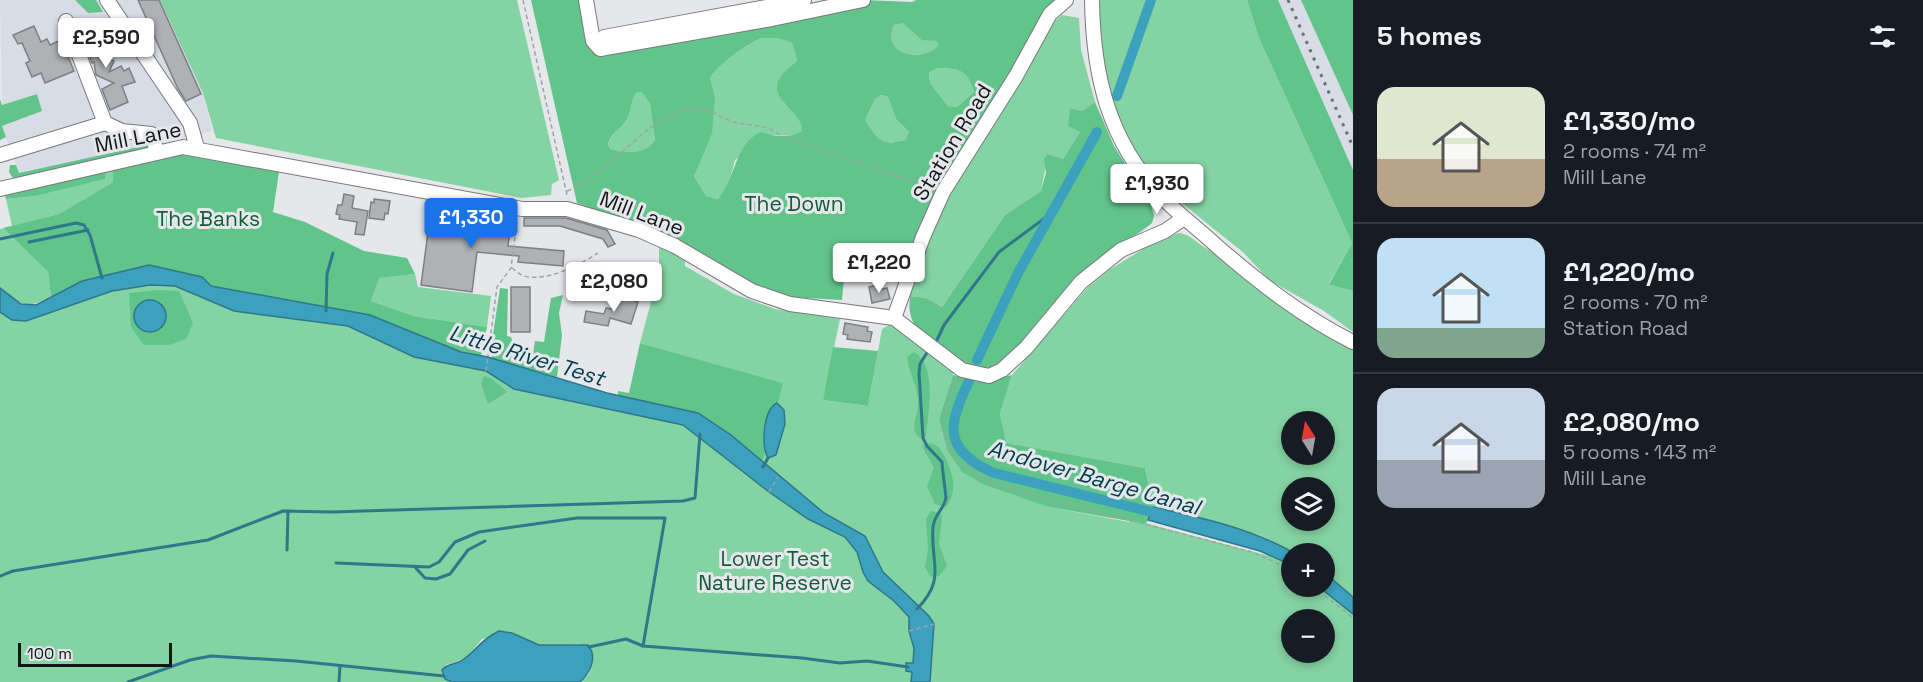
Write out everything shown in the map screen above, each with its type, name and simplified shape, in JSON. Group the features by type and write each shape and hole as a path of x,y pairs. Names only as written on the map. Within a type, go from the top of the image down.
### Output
{"street":[{"path":"107,0 190,123 197,148"},
{"path":"586,0 593,41 600,49 772,20 863,0"},
{"path":"604,38 804,0"},
{"name":"Station Road","path":"894,318 923,237 944,192 1016,76 1050,14 1066,0"},
{"path":"1092,0 1092,36 1098,81 1110,117 1148,181 1184,218 1264,286 1324,328 1353,342"},
{"path":"66,21 105,123"},
{"path":"0,155 105,123 122,131 151,134 157,152"},
{"name":"Mill Lane","path":"2,189 183,147 522,209 567,208 639,230 675,246 752,291 790,304 894,318 962,370 989,376 1002,370 1026,348 1081,282 1121,250 1165,231 1184,218"}],"path":[{"path":"523,0 567,191 567,208"},
{"path":"567,191 597,175 668,115 696,108 746,125 771,128 781,136 944,192"},
{"path":"486,371 497,287 511,268 518,217"},
{"path":"511,268 524,276 542,275 580,265 598,253"},
{"path":"962,370 945,412 946,444 951,453 972,472 1010,489 1259,554 1281,565"},
{"path":"769,492 778,477"},
{"path":"1327,597 1353,618"},
{"path":"909,631 934,624"}],"shaded area":[{"path":"0,0 75,0 88,13 103,12 96,0 160,0 203,93 212,131 19,173 2,126 42,111 36,94 2,105"},
{"path":"1278,0 1301,0 1353,115 1353,170"}],"green space":[{"path":"75,0 96,0 103,12 88,13"},
{"path":"160,0 517,0 559,180 552,184 551,195 522,198 216,138 203,93"},
{"name":"The Down","path":"531,0 586,0 593,41 863,0 912,2 916,0 1056,0 942,182 913,247 847,244 842,300 787,297 756,289 653,230 577,203","holes":["903,23 922,40 936,41 939,45 923,54 914,55 898,50 893,43 894,25","763,38 777,38 792,43 797,60 780,78 777,86 781,99 797,117 802,131 788,136 760,132 751,138 740,154 729,181 718,199 706,196 694,176 712,133 715,96 710,78 727,61","937,68 961,72 969,79 974,92 957,107 948,106 930,83 929,73","637,92 642,92 650,104 655,140 641,151 611,150 608,146 609,141 627,119","881,95 888,97 896,119 909,132 905,140 885,141 876,136 865,120 875,99"]},
{"path":"1097,0 1247,0 1259,38 1352,243 1329,283 1353,291 1353,332 1324,311 1269,280 1244,253 1153,180 1116,117 1102,69"},
{"path":"1247,0 1278,0 1353,170 1353,291 1329,284 1352,243 1259,38"},
{"path":"1301,0 1353,0 1353,115"},
{"path":"1062,15 1079,18 1081,50 1095,102 1082,111 1070,108 1069,126 1080,132 1063,159 1048,154 1041,191 1005,215 942,307 926,298 910,296 930,236 958,180 1025,72 1045,34"},
{"path":"903,22 922,39 936,41 940,45 923,54 914,55 898,50 893,43 892,35 894,25"},
{"path":"763,38 777,38 792,43 797,60 791,66 783,102 799,116 803,131 797,136 768,135 735,160 728,188 718,199 706,196 694,176 715,96 710,78 734,55 749,44"},
{"path":"937,68 961,72 969,79 974,92 957,107 948,106 930,83 929,73"},
{"path":"642,91 650,104 655,140 641,151 612,151 608,147 613,134 625,123 633,99 637,92"},
{"path":"37,94 42,111 2,126 6,137 0,140 0,99 2,105"},
{"path":"880,95 888,97 896,119 909,132 905,140 885,142 880,140 865,120 875,99"},
{"path":"1095,102 1114,146 1151,205 1154,216 1152,223 1109,252 1082,275 1000,364 986,368 978,367 955,357 935,344 914,324 909,305 910,296 926,298 942,307 1005,215 1041,191 1046,173 1044,159 1048,154 1063,159 1080,132 1068,126 1070,108 1082,111"},
{"path":"147,145 147,149 15,181 9,172 10,165 16,165 19,173"},
{"name":"The Banks","path":"187,153 223,156 279,172 273,212 305,222 364,251 407,258 415,274 379,278 371,301 414,316 487,327 481,356 255,305 179,273 51,297 48,272 3,228 59,214 113,182 112,169 159,155"},
{"path":"112,169 113,182 59,214 12,226 6,199 36,196 104,179 105,170"},
{"path":"105,170 105,179 36,196 6,199 4,192"},
{"path":"3,228 48,272 51,296 36,303 24,304 13,299 0,288 0,229"},
{"path":"1178,233 1183,234 1214,251 1353,346 1353,597 1335,582 1335,543 1281,543 1281,546 1266,538 1231,526 1153,507 1145,468 1005,443 1000,414 1012,375 1087,288 1109,270 1148,246"},
{"name":"Lower Test Nature Reserve","path":"659,245 685,258 685,266 734,294 775,309 840,319 823,400 868,406 882,329 891,324 952,370 953,375 939,419 947,450 1049,507 1129,522 1130,519 1281,559 1281,597 1334,597 1353,611 1353,682 580,682 589,674 592,650 578,644 539,645 512,633 482,639 466,658 446,665 442,671 445,679 452,682 0,682 0,312 12,320 26,321 112,291 150,285 175,286 234,311 348,326 414,357 486,371 514,389 684,425 757,482 782,383 640,343 659,272"},
{"path":"415,274 418,287 491,296 487,327 414,316 371,301 378,278"},
{"path":"500,288 508,289 507,336 511,337 518,359 532,362 535,341 544,342 551,298 563,295 559,313 562,335 557,377 492,359 493,334"},
{"path":"157,290 179,291 193,323 186,339 169,345 144,345 131,327 129,293"},
{"path":"640,343 783,383 762,463 740,443 618,395 618,391 629,393"},
{"path":"833,347 878,351 868,406 823,400"},
{"path":"914,352 926,368 930,391 926,437 920,438 914,427 918,401 907,357"},
{"path":"953,375 980,381 1012,375 1000,414 1006,443 1145,468 1153,507 1146,524 1049,507 985,485 962,472 947,450 939,419"},
{"path":"484,376 491,378 507,392 488,404 481,384"},
{"path":"931,443 939,447 952,477 953,492 946,507 935,504 927,486 934,468 922,446"},
{"path":"931,511 940,513 942,517 939,544 947,566 939,576 931,577 925,567 928,550 926,519"}],"water":[{"path":"149,265 202,277 211,286 370,315 461,352 488,357 607,393 698,413 731,435 824,513 865,536 883,572 929,616 934,624 930,682 911,682 912,672 906,671 906,663 913,663 914,648 909,631 909,617 894,601 868,581 857,552 845,537 808,519 769,492 683,425 514,389 486,371 414,357 348,326 234,311 175,286 150,285 112,291 26,321 12,320 0,312 0,288 21,304 36,305 82,281"},
{"path":"150,300 161,305 166,316 161,327 150,332 139,327 134,316 139,305"},
{"path":"777,403 784,410 785,424 776,455 768,458 764,445 766,420 772,407"},
{"path":"1153,507 1243,530 1281,546 1281,560 1260,551 1148,520"},
{"path":"1335,582 1353,597 1353,614 1332,597 1335,597"},
{"path":"499,631 512,633 539,645 588,645 592,655 592,665 580,682 452,682 445,679 442,670 444,668 464,659 487,638"}],"building":[{"path":"138,0 159,0 201,94 186,101 178,89"},
{"path":"94,22 102,36 95,40 105,57 114,61 109,72 121,66 124,71 129,68 135,82 122,86 128,102 110,110 102,89 114,83 96,75 94,62 92,63 79,31"},
{"path":"34,26 41,42 47,39 50,45 61,40 74,71 45,83 41,73 32,77 26,63 30,61 22,43 18,44 13,35"},
{"path":"344,194 354,196 352,208 368,211 364,235 355,234 357,222 339,219 340,215 336,214 338,205 342,205"},
{"path":"374,199 390,201 388,214 385,213 384,220 369,218 371,202 374,203"},
{"path":"431,210 511,220 508,246 564,251 563,266 518,262 519,256 477,252 472,292 421,285"},
{"path":"524,218 566,218 607,230 615,244 608,247 603,239 560,226 524,226"},
{"path":"878,285 878,290 887,288 890,299 872,303 869,287"},
{"path":"511,287 530,287 530,332 511,332"},
{"path":"616,295 638,302 631,324 610,318 608,326 584,322 586,311 604,314 606,308 612,309"},
{"path":"845,323 868,327 867,331 872,332 870,342 847,339 848,335 843,334"}],"waterway":[{"name":"Andover Barge Canal","path":"1117,96 1151,0"},
{"name":"Andover Barge Canal","path":"977,360 1018,273 1097,132"},
{"path":"937,340 944,325 999,252 1049,215"},
{"path":"0,239 76,223 84,225 90,235 102,278"},
{"path":"29,242 88,230"},
{"path":"326,311 327,274 333,253"},
{"path":"917,609 932,588 935,570 933,527 946,498 942,462 927,446 923,438 919,373 920,364 928,351"},
{"name":"Andover Barge Canal","path":"969,381 957,411 954,435 965,455 977,464 994,473 1164,515"},
{"path":"0,576 13,571 208,540 283,511 331,512 683,501 695,498 700,434"},
{"path":"763,467 768,458"},
{"path":"287,550 288,511"},
{"path":"336,563 429,567 439,562 455,542 479,532 577,518 665,518 643,646"},
{"path":"414,566 425,578 436,579 450,574 468,550 485,541"},
{"path":"589,647 626,639 643,646 840,663 867,661 908,667"},
{"path":"128,682 190,660 211,656 296,661 444,676"},
{"path":"339,682 340,666"}],"railway":[{"path":"1288,0 1353,147"}],"water label":[{"name":"Little River Test","path":"527,355"}]}
